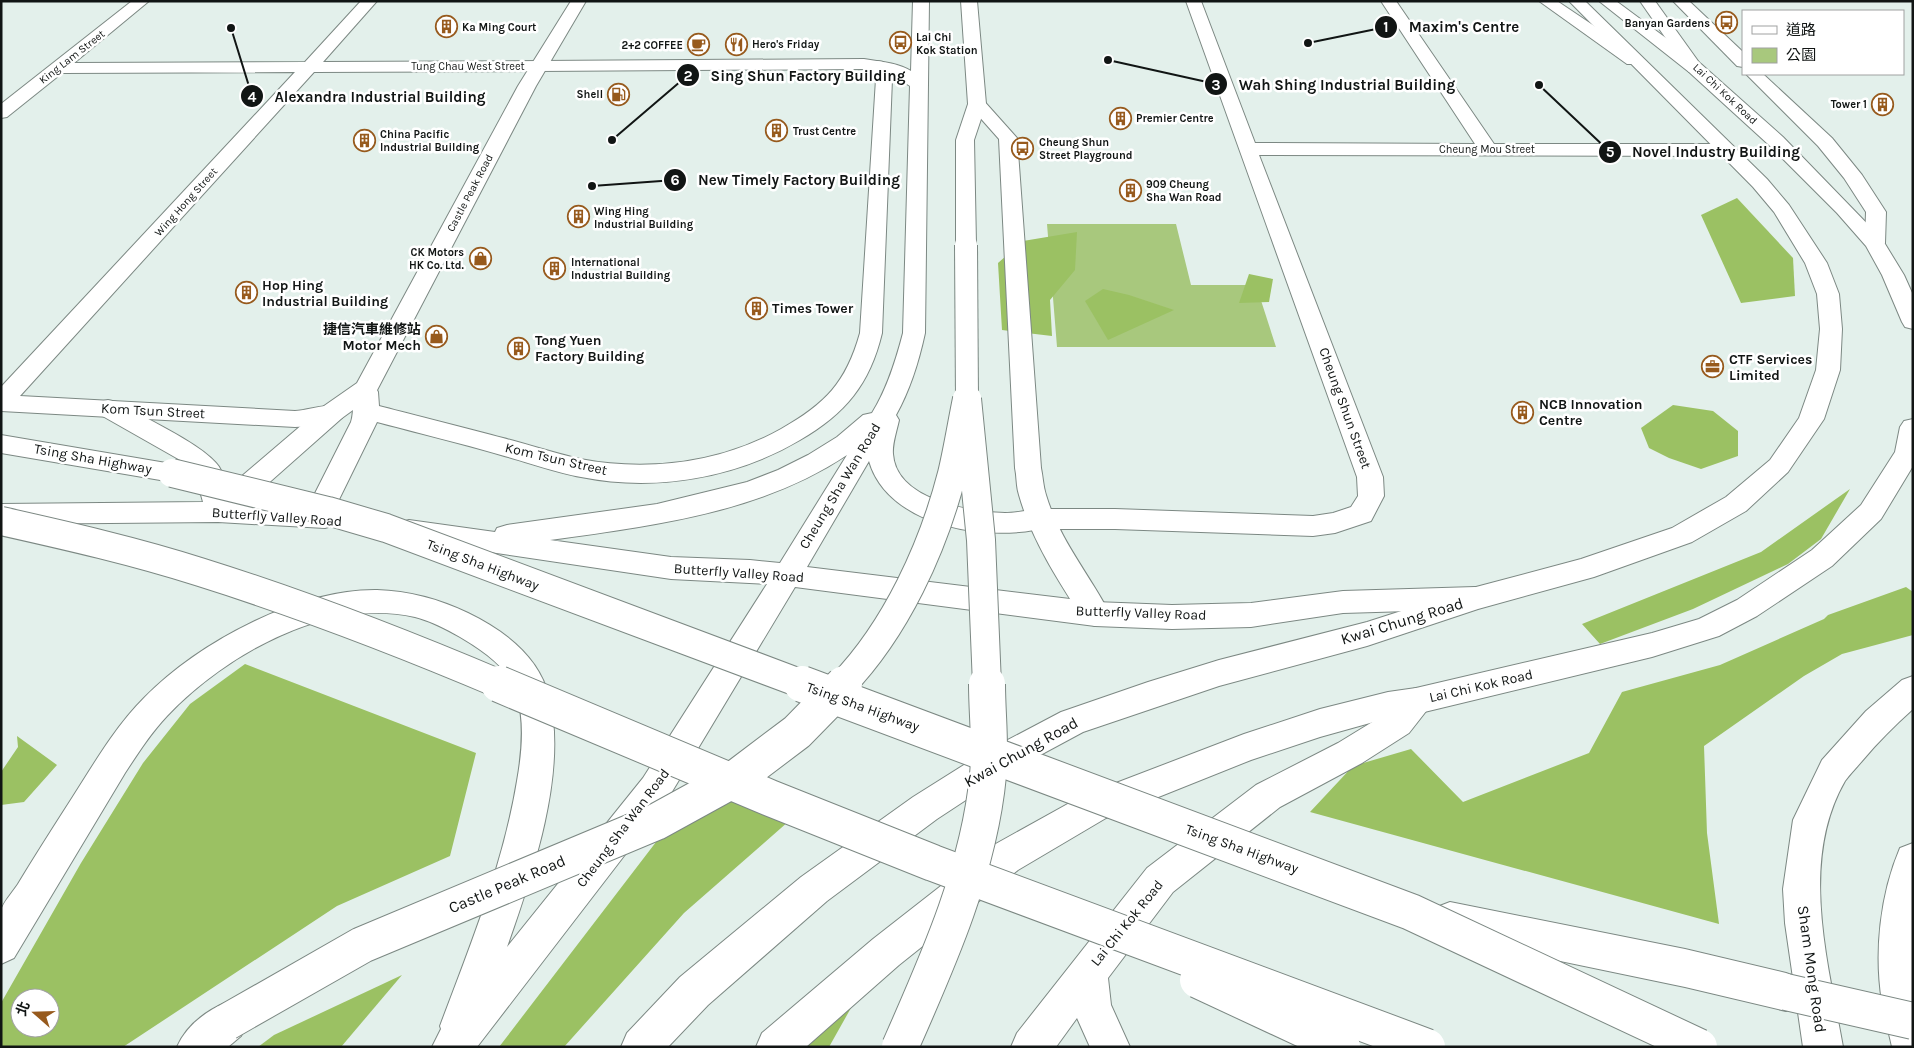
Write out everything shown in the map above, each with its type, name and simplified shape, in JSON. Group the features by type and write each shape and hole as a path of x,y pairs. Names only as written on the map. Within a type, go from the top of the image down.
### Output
{"main road":[{"name":"King Lam Street","path":"1,113 142,1"},
{"name":"Wing Hong Street","path":"1,402 370,1"},
{"name":"Castle Peak Road","path":"317,517 360,430 366,400 538,66 579,1"},
{"name":"Cheung Sha Wan Road","path":"453,1045 655,789 820,522 891,402 906,364 914,333 921,1"},
{"path":"900,1047 932,976 973,860 988,775 986,634 980,540 967,398 965,140 977,104 969,1"},
{"name":"Cheung Shun Street","path":"891,402 883,430 880,454 886,474 903,494 930,510 968,520 1007,523 1041,519 1115,519 1313,526 1335,523 1361,514 1371,496 1370,477 1193,1"},
{"path":"1388,1 1488,149"},
{"path":"1546,1 1634,60"},
{"name":"Lai Chi Kok Road","path":"1647,1 1695,68 1776,141 1875,243 1893,275 1912,318"},
{"path":"1680,1 1742,61"},
{"path":"1476,598 1584,569 1682,535 1736,504 1779,466 1811,419 1828,370 1831,329 1828,294 1816,263 1782,209 1760,183 1579,4"},
{"path":"1609,4 1695,68"},
{"name":"Tung Chau West Street","path":"58,68 864,64 900,72 918,84"},
{"name":"Kom Tsun Street","path":"366,400 591,470 636,474 680,472 720,464 788,437 826,412 852,383 866,356 871,333 884,79 882,72 877,66"},
{"path":"1755,75 1825,142 1852,175 1876,212 1875,243"},
{"path":"977,104 1008,138 1028,468 1032,493 1041,519 1074,582 1095,614"},
{"name":"Cheung Mou Street","path":"1249,149 1726,150"},
{"name":"Castle Peak Road","path":"197,1047 227,1022 362,945 656,822 736,778 796,732 852,675 886,628 912,584 929,546 952,474 967,398"},
{"name":"Castle Peak Road","path":"218,512 334,412 366,400"},
{"name":"Kom Tsun Street","path":"1,402 295,419 312,418 334,412"},
{"path":"467,539 551,530 670,512 732,498 811,467 856,436 891,402"},
{"path":"108,408 189,454 208,469 218,512"},
{"name":"Lai Chi Kok Road","path":"1031,1047 1160,880 1268,796 1350,753 1398,723 1416,701 1652,645 1708,628 1747,608 1822,558 1871,512 1908,452 1913,427"},
{"name":"Tsing Sha Highway","path":"1,444 172,474 328,511 386,528 1411,912 1699,1047"},
{"name":"Butterfly Valley Road","path":"1,514 218,512 317,517 671,568 750,571 1095,614 1172,617 1251,615 1343,602 1476,598"},
{"path":"1,521 39,528 167,563 296,605 452,665 772,798 1028,900 1427,1047"},
{"name":"Kwai Chung Road","path":"641,1047 694,990 814,889 924,808 995,763 1072,722 1148,695 1219,673 1367,634 1476,598"},
{"path":"1,945 116,758 138,726 166,696 225,651 256,634 288,620 329,608 361,603 384,602 406,604 451,617 500,647 525,676 532,693 539,740 531,806 506,894 453,1045"},
{"name":"Sham Mong Road","path":"1823,1047 1803,923 1801,890 1810,820 1834,770 1877,721 1913,689"},
{"path":"776,1047 886,952 1004,858 1094,807 1244,748 1320,723 1388,705 1416,701"},
{"path":"1912,1047 1900,994 1898,957 1903,898 1913,860"},
{"path":"1028,900 1342,1047"},
{"path":"1411,912 1685,968 1913,1021"},
{"path":"1088,973 1092,1007 1110,1047"}],"green space":[{"path":"1737,198 1793,258 1795,296 1741,303 1701,215"},
{"path":"1047,224 1176,224 1191,285 1256,285 1276,347 1057,347"},
{"path":"1077,232 1075,270 1050,300 1052,336 1002,330 998,263 1023,241"},
{"path":"1249,274 1273,279 1269,302 1239,303"},
{"path":"1103,289 1129,295 1174,310 1108,340 1085,301"},
{"path":"1673,405 1713,411 1738,431 1738,456 1701,469 1669,458 1649,448 1641,428"},
{"path":"1850,489 1821,539 1788,564 1693,609 1600,644 1582,624 1761,552"},
{"path":"1906,587 1913,592 1913,635 1842,654 1804,676 1704,746 1707,833 1719,924 1310,812 1353,766 1411,749 1463,802 1589,753 1622,692 1720,665 1824,619 1828,615"},
{"path":"245,664 476,753 450,856 337,906 123,1047 1,1047 1,1003 81,863 143,763 190,704"},
{"path":"17,736 57,765 24,802 1,805 1,772 18,747"},
{"path":"702,782 789,821 684,913 564,1047 499,1047"},
{"path":"402,975 341,1047 258,1047 274,1035"},
{"path":"869,976 829,1047 788,1047"}],"place":[{"name":"Banyan Gardens","path":"1726,23"},
{"name":"Ka Ming Court","path":"446,27"},
{"name":"Alexandra Industrial Building","path":"231,28"},
{"name":"Lai Chi Kok Station","path":"900,43"},
{"name":"Maxim's Centre","path":"1308,43"},
{"name":"Hero's Friday","path":"736,44"},
{"name":"2+2 COFFEE","path":"699,45"},
{"name":"Wah Shing Industrial Building","path":"1108,60"},
{"name":"Novel Industry Building","path":"1539,85"},
{"name":"Shell","path":"619,94"},
{"name":"Tower 1","path":"1883,104"},
{"name":"Premier Centre","path":"1120,118"},
{"name":"Trust Centre","path":"777,131"},
{"name":"China Pacific Industrial Building","path":"364,140"},
{"name":"Sing Shun Factory Building","path":"612,140"},
{"name":"Cheung Shun Street Playground","path":"1023,148"},
{"name":"New Timely Factory Building","path":"592,186"},
{"name":"909 Cheung Sha Wan Road","path":"1130,190"},
{"name":"Wing Hing Industrial Building","path":"578,217"},
{"name":"CK Motors HK Co. Ltd.","path":"480,258"},
{"name":"International Industrial Building","path":"555,268"},
{"name":"Hop Hing Industrial Building","path":"246,293"},
{"name":"Times Tower","path":"756,308"},
{"name":"捷信汽車維修站 Motor Mech","path":"437,337"},
{"name":"Tong Yuen Factory Building","path":"519,348"},
{"name":"CTF Services Limited","path":"1713,367"},
{"name":"NCB Innovation Centre","path":"1523,412"}]}
